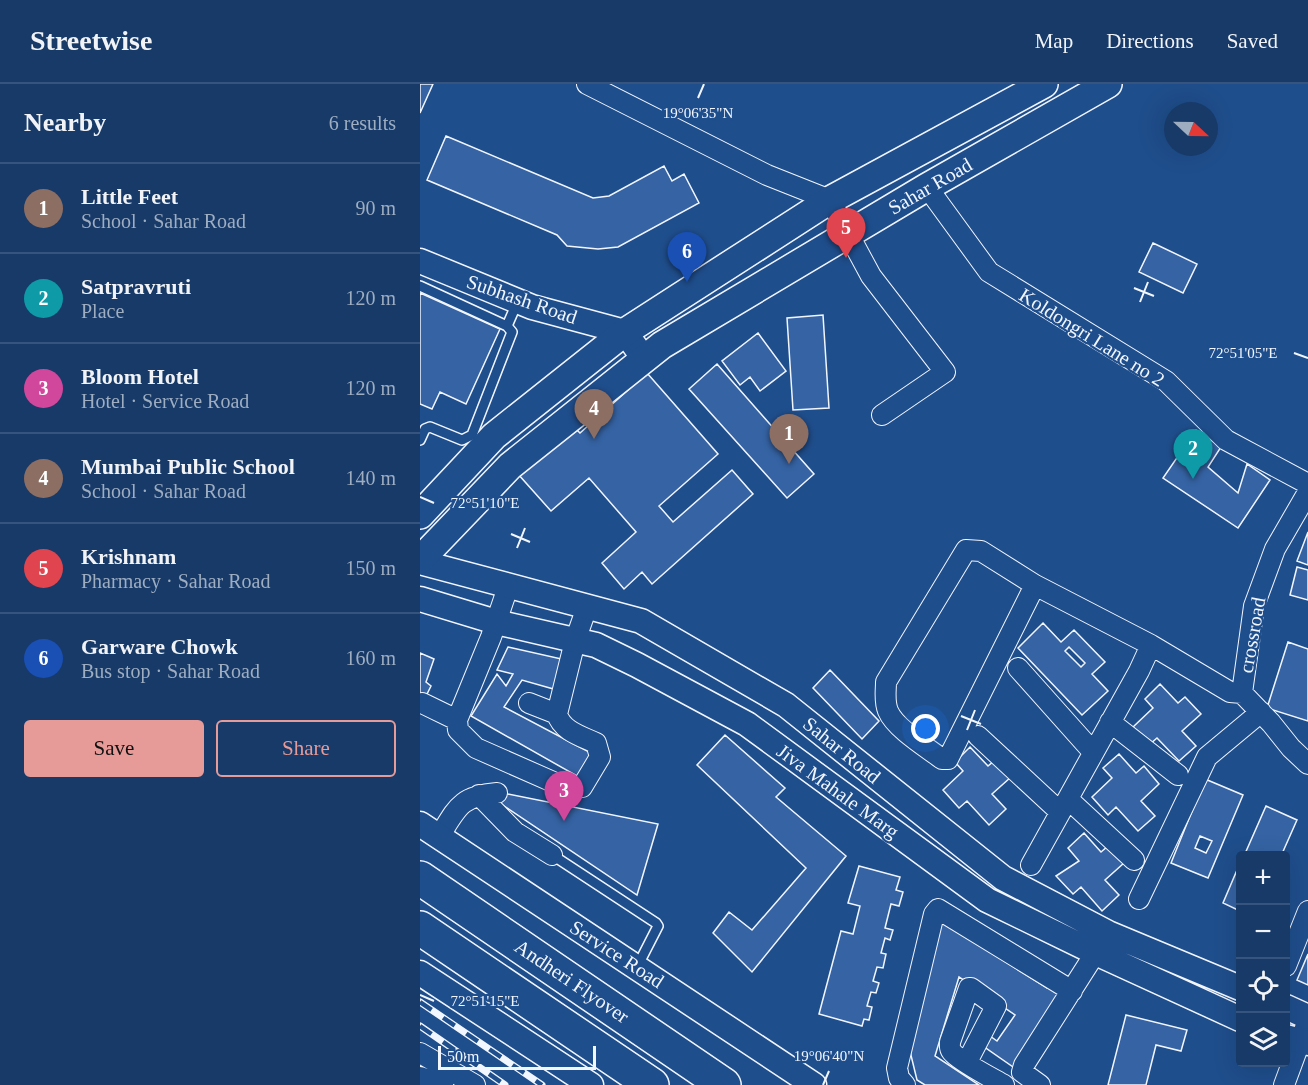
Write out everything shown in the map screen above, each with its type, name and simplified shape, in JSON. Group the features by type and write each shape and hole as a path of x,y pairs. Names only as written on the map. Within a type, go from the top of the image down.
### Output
{"highway":[{"name":"Andheri Flyover","path":"420,878 724,1085"},
{"path":"420,928 652,1085"}],"main road":[{"name":"Sahar Road","path":"428,502 494,436 626,332 830,200 1044,84"},
{"name":"Sahar Road","path":"420,561 510,466 662,345 927,187 1108,84"}],"street":[{"path":"587,84 767,175 830,200 871,276 945,372 882,415"},
{"name":"Koldongri Lane no 2","path":"927,187 988,272 1166,381 1226,440 1308,484"},
{"name":"Subhash Road","path":"420,261 532,307 626,332"},
{"path":"626,332 644,359"},
{"name":"crossroad","path":"1308,492 1275,549 1254,606 1242,693 1308,764"},
{"path":"1035,585 948,759 942,759 897,724 888,712 885,700 886,682 966,550 981,551 1035,585 1151,645 1230,692 1242,693"},
{"name":"Sahar Road","path":"420,561 641,621 786,705 1003,878 1102,943 1198,970 1236,986"},
{"path":"508,586 457,720 458,730 476,748 570,789 582,787 600,757 596,743 568,730 560,723 557,714 575,640 587,607"},
{"name":"Jiva Mahale Marg","path":"420,599 496,622 596,645 747,724 987,900 1102,943 1187,994 1236,1017"},
{"path":"1031,865 1139,671 1151,645"},
{"path":"700,699 718,666"},
{"path":"1018,668 1093,752"},
{"path":"422,703 457,720"},
{"path":"529,703 557,714"},
{"path":"1139,899 1207,757 1261,712"},
{"path":"1110,722 1178,776"},
{"path":"978,736 1134,860"},
{"path":"856,804 874,776"},
{"path":"429,831 470,798 488,794 515,832 556,857"},
{"path":"920,851 939,826"},
{"name":"Service Road","path":"429,831 814,1085"},
{"path":"905,1085 899,1078 897,1068 934,914 938,909 1071,991"},
{"path":"1289,959 1308,911"},
{"path":"1027,1082 1022,1072 1024,1065 1102,943"},
{"path":"1187,994 1198,970"},
{"path":"420,973 591,1085"},
{"path":"1284,1085 1302,1032 1290,1013"},
{"path":"420,1053 475,1085"},
{"path":"967,1062 1004,1085"},
{"path":"420,1077 443,1085"}],"lane":[{"path":"420,286 507,326 512,332 472,435 462,440 430,427 425,429 420,440"},
{"path":"507,326 518,301"},
{"path":"556,857 656,922 658,926 637,967"}],"building":[{"path":"420,84 433,84 420,113"},
{"path":"446,136 593,198 609,196 664,166 672,181 684,174 699,203 618,247 598,249 567,246 557,235 427,180"},
{"path":"1153,243 1197,264 1183,293 1139,272"},
{"path":"420,293 500,329 466,404 440,392 432,409 420,404"},
{"path":"823,315 829,408 793,410 787,318"},
{"path":"758,333 786,371 760,391 750,377 740,385 722,361"},
{"path":"717,364 814,474 787,498 689,389"},
{"path":"647,373 718,454 659,506 673,522 732,470 753,494 652,584 642,572 624,589 602,563 636,532 589,478 551,511 518,474 573,426 580,433"},
{"path":"1196,430 1221,447 1208,467 1238,493 1247,464 1270,480 1238,528 1163,478"},
{"path":"1308,532 1308,565 1297,561"},
{"path":"1297,567 1308,570 1308,600 1290,595"},
{"path":"1043,623 1061,642 1074,630 1105,662 1092,674 1108,691 1082,715 1018,648","holes":["1069,647 1085,663 1081,667 1065,651"]},
{"path":"1288,642 1308,649 1308,721 1267,708"},
{"path":"508,647 566,660 557,690 522,680 504,707 593,754 577,776 471,716 497,674 506,686 513,674 497,670"},
{"path":"420,653 434,659 426,682 431,686 425,698 420,696"},
{"path":"830,670 879,721 862,739 813,688"},
{"path":"1160,684 1178,703 1185,697 1201,714 1182,731 1196,746 1179,761 1157,738 1149,745 1133,727 1153,708 1145,699"},
{"path":"725,735 785,788 776,797 846,856 752,972 713,933 729,912 752,930 806,868 697,765"},
{"path":"970,747 988,766 995,760 1011,777 992,794 1006,809 989,825 967,801 959,808 943,790 963,771 955,762"},
{"path":"1119,754 1136,773 1144,766 1159,784 1141,801 1155,816 1138,831 1116,807 1108,815 1092,797 1112,778 1103,768"},
{"path":"1205,779 1243,795 1208,878 1171,863","holes":["1200,836 1212,841 1206,853 1195,848"]},
{"path":"503,793 658,824 637,895 501,804"},
{"path":"1266,806 1297,820 1283,851 1246,851"},
{"path":"1084,833 1101,852 1108,846 1124,863 1105,880 1119,895 1102,911 1081,887 1073,894 1056,876 1079,861 1068,848"},
{"path":"859,866 900,877 896,890 903,892 899,906 891,904 885,928 893,930 890,940 885,938 881,953 886,954 883,968 877,967 873,981 879,983 876,993 871,992 867,1006 872,1007 869,1020 864,1019 862,1026 819,1014 841,931 853,934 860,906 848,903"},
{"path":"1236,872 1236,909 1223,903"},
{"path":"936,918 1047,988 1051,983 1067,994 1016,1069 983,1046 990,1036 997,1041 1015,1015 959,977 935,1056 979,1085 925,1085 917,1080 907,1039"},
{"path":"1308,954 1308,985 1297,980"},
{"path":"1126,1015 1187,1030 1181,1051 1156,1045 1146,1085 1108,1085"}],"railway":[{"path":"420,1002 542,1085"},
{"path":"420,1026 505,1085"}],"place":[{"name":"Krishnam","path":"846,258"},
{"name":"Garware Chowk","path":"687,282"},
{"name":"Mumbai Public School","path":"594,439"},
{"name":"Little Feet","path":"789,464"},
{"name":"Satpravruti","path":"1193,479"},
{"name":"Bloom Hotel","path":"564,821"}]}
